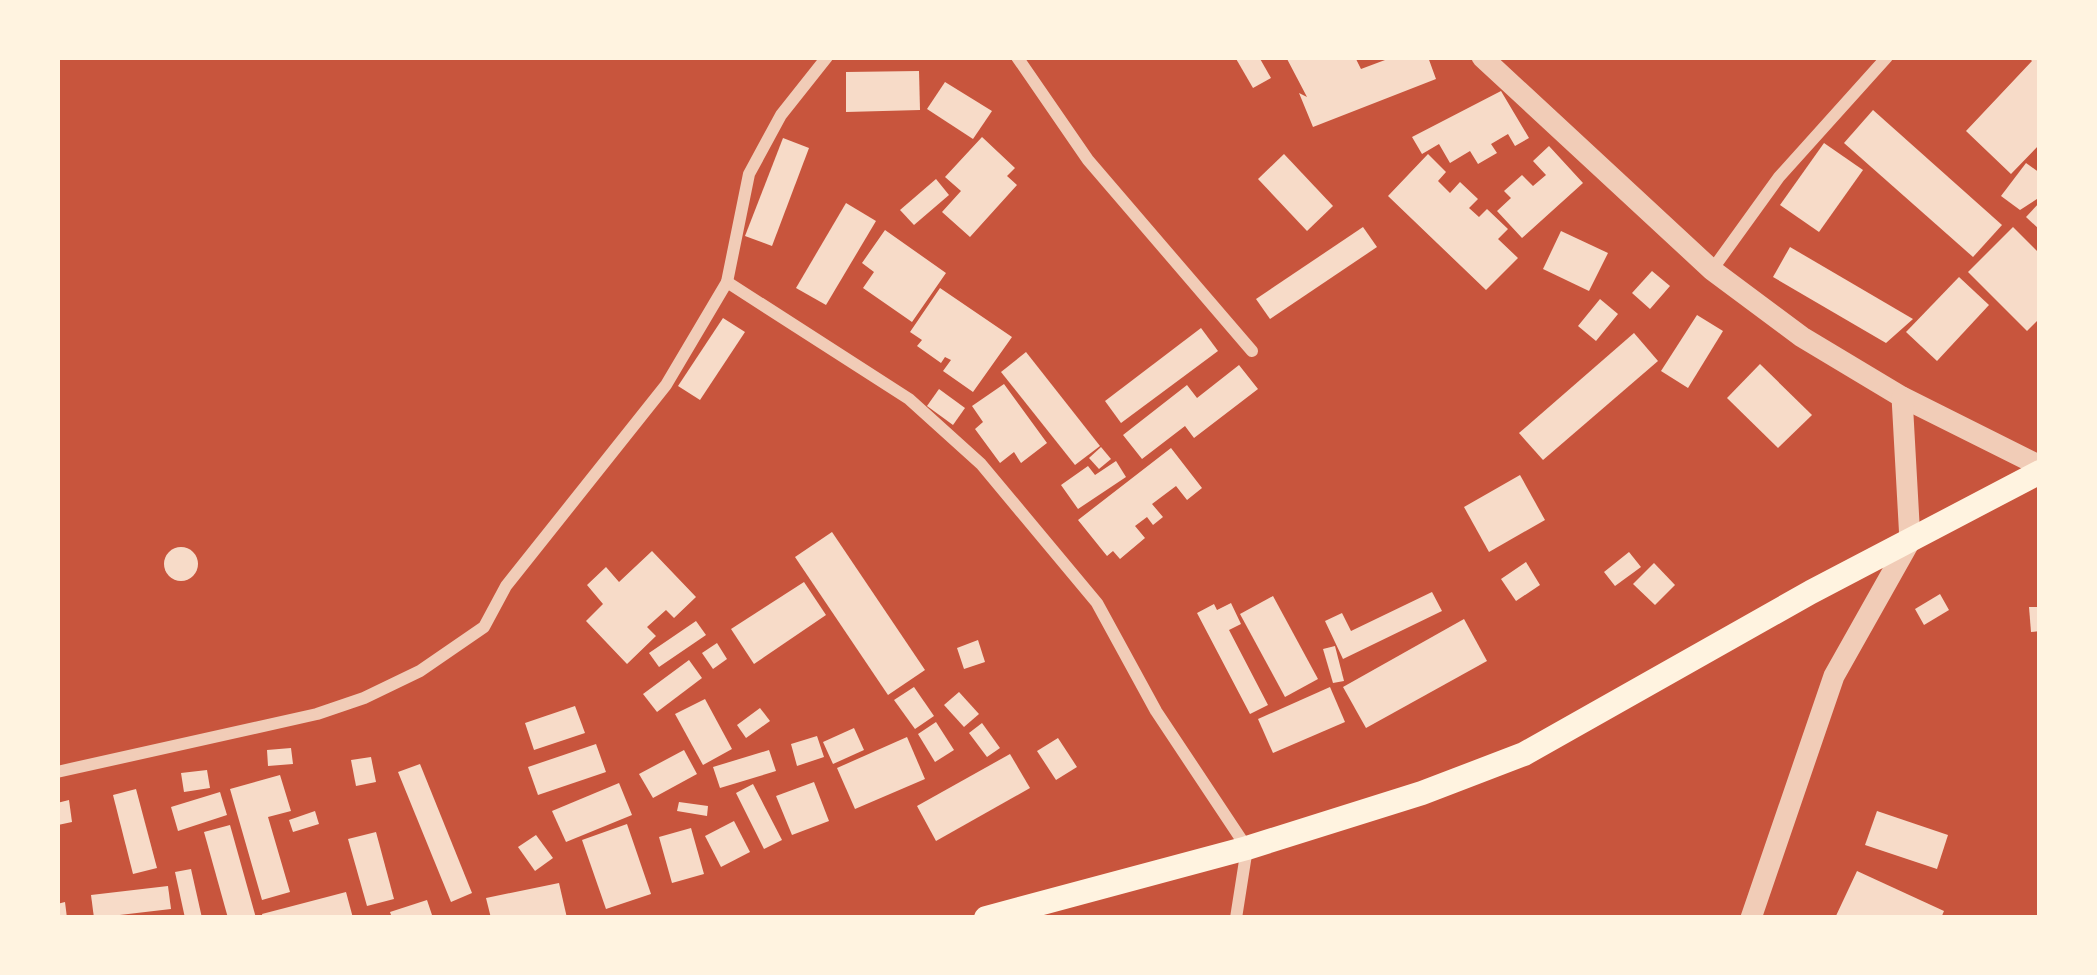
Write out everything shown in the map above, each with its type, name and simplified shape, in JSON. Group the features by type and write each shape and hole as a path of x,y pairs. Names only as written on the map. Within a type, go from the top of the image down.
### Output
{"main road":[{"path":"986,918 1247,848 1422,793 1524,754 2040,469"}],"street":[{"path":"57,772 317,714 420,671 484,627 506,586 666,385 727,282 749,174 781,115 827,57"},
{"path":"1017,57 1088,160 1252,351"},
{"path":"1482,57 1712,270 1802,337 1902,398 2040,469"},
{"path":"1712,270 1779,177 1887,57"},
{"path":"727,282 909,399 981,464 1097,603 1156,711 1247,848 1236,918"},
{"path":"1751,918 1834,676 1910,542 1902,398"}],"building":[{"path":"1235,57 1259,57 1271,78 1253,88"},
{"path":"1286,57 1355,57 1361,69 1393,57 1428,57 1436,79 1313,127 1299,93 1307,97"},
{"path":"2028,57 2040,57 2040,144 2011,174 1966,131 2032,61"},
{"path":"919,71 920,110 846,112 846,72"},
{"path":"945,82 992,111 973,139 927,109"},
{"path":"1501,91 1529,138 1515,146 1508,134 1491,144 1497,153 1478,164 1470,151 1450,163 1439,144 1422,154 1412,137"},
{"path":"1873,110 2002,225 1973,257 1844,143"},
{"path":"982,137 1015,168 1007,176 1017,185 970,237 942,212 961,191 945,177"},
{"path":"783,138 809,148 772,246 745,236"},
{"path":"1824,143 1863,170 1819,232 1780,205"},
{"path":"1549,146 1583,183 1522,238 1497,211 1511,198 1504,191 1522,175 1533,186 1546,175 1533,161"},
{"path":"1284,154 1333,206 1307,231 1258,179"},
{"path":"1428,154 1446,172 1438,181 1450,193 1460,182 1478,199 1469,208 1479,217 1487,209 1508,229 1498,239 1518,258 1486,290 1388,196"},
{"path":"2026,163 2040,173 2040,197 2020,210 2001,196"},
{"path":"936,179 949,195 914,225 900,210"},
{"path":"2040,202 2040,230 2026,217"},
{"path":"846,203 876,221 826,305 796,288"},
{"path":"1363,227 1377,247 1270,319 1256,299"},
{"path":"2013,227 2040,254 2040,318 2027,331 1968,272"},
{"path":"885,230 946,273 912,322 863,288 874,272 862,263"},
{"path":"1561,231 1608,253 1589,291 1543,269"},
{"path":"1790,247 1913,319 1886,343 1773,277"},
{"path":"1652,271 1670,286 1650,309 1632,293"},
{"path":"1959,277 1989,305 1937,361 1906,332"},
{"path":"940,288 1012,337 973,392 943,371 951,360 945,357 941,363 917,346 922,340 910,332"},
{"path":"1600,299 1618,314 1596,341 1578,326"},
{"path":"1697,315 1723,331 1688,388 1661,371"},
{"path":"723,318 745,332 700,400 678,386"},
{"path":"1201,328 1218,351 1121,423 1105,401"},
{"path":"1634,333 1658,361 1543,460 1519,433"},
{"path":"1026,352 1100,446 1075,465 1001,372"},
{"path":"1760,364 1812,415 1778,448 1727,398"},
{"path":"1239,365 1258,389 1194,438 1185,426 1142,459 1123,435 1187,385 1197,398"},
{"path":"1004,384 1047,443 1021,463 1014,452 1000,463 975,429 983,422 972,406"},
{"path":"939,389 965,408 953,425 927,406"},
{"path":"1101,447 1111,459 1099,469 1089,458"},
{"path":"1171,448 1202,488 1187,500 1176,486 1152,504 1163,517 1153,525 1147,517 1135,526 1145,538 1120,559 1113,551 1107,556 1078,520"},
{"path":"1116,461 1126,477 1078,509 1061,485 1088,466 1095,475"},
{"path":"1520,475 1545,520 1489,552 1464,507"},
{"path":"832,532 925,670 888,695 795,557"},
{"path":"181,547 193,552 198,564 193,576 181,581 169,576 164,564 169,552"},
{"path":"652,551 696,597 674,618 666,610 647,627 656,636 627,664 586,621 603,604 587,585 606,567 619,582"},
{"path":"1629,552 1641,567 1615,586 1604,572"},
{"path":"1526,562 1540,585 1516,601 1501,579"},
{"path":"1654,563 1675,585 1655,605 1633,584"},
{"path":"804,582 826,615 754,664 731,629"},
{"path":"1432,592 1442,611 1343,659 1325,621 1342,613 1351,631"},
{"path":"1940,594 1949,610 1924,625 1915,609"},
{"path":"1273,596 1318,679 1285,697 1240,614"},
{"path":"1231,603 1241,624 1229,630 1268,705 1250,714 1197,613 1214,604 1217,610"},
{"path":"2029,607 2040,607 2040,631 2031,632"},
{"path":"1464,619 1487,661 1366,728 1343,687"},
{"path":"696,621 706,635 659,667 649,653"},
{"path":"978,640 985,662 964,669 957,648"},
{"path":"717,643 727,659 713,669 702,653"},
{"path":"1335,646 1344,681 1333,683 1323,649"},
{"path":"689,660 702,678 657,712 643,694"},
{"path":"914,687 934,716 915,729 894,700"},
{"path":"1330,687 1345,722 1273,753 1258,719"},
{"path":"959,692 979,714 964,727 944,705"},
{"path":"705,699 732,749 703,765 675,714"},
{"path":"575,706 585,733 534,750 525,723"},
{"path":"760,708 770,721 746,738 737,725"},
{"path":"936,722 954,750 935,762 918,734"},
{"path":"982,723 1000,748 987,757 969,733"},
{"path":"854,728 864,750 833,764 823,742"},
{"path":"817,736 824,757 797,766 791,744"},
{"path":"907,737 925,779 855,809 837,768"},
{"path":"1058,738 1077,767 1056,780 1037,751"},
{"path":"596,744 606,772 538,795 528,767"},
{"path":"291,748 293,764 268,766 267,750"},
{"path":"684,750 697,774 653,798 639,774"},
{"path":"769,750 776,771 720,788 713,767"},
{"path":"1010,754 1030,788 936,841 917,806"},
{"path":"371,757 376,782 356,786 351,760"},
{"path":"420,764 472,893 451,902 398,772"},
{"path":"207,770 210,788 184,792 181,773"},
{"path":"280,775 291,811 268,817 290,892 262,900 230,789"},
{"path":"814,782 829,821 792,835 776,796"},
{"path":"619,783 632,815 566,842 552,811"},
{"path":"753,784 782,840 764,849 736,793"},
{"path":"136,789 157,868 133,874 113,795"},
{"path":"220,792 227,815 178,831 171,807"},
{"path":"69,800 72,822 58,825 57,803"},
{"path":"679,802 708,806 707,816 677,811"},
{"path":"315,811 319,824 293,832 289,820"},
{"path":"1877,811 1948,835 1937,869 1865,845"},
{"path":"734,821 750,852 721,867 705,836"},
{"path":"627,824 651,894 606,909 582,840"},
{"path":"230,825 256,918 228,918 204,832"},
{"path":"691,828 704,874 672,883 659,837"},
{"path":"376,832 394,899 367,906 348,839"},
{"path":"536,835 553,858 535,871 518,847"},
{"path":"191,869 202,918 185,918 175,872"},
{"path":"1857,871 1944,911 1941,918 1835,918"},
{"path":"559,883 567,918 491,918 486,898"},
{"path":"168,886 171,909 94,918 91,895"},
{"path":"346,892 353,918 263,918 262,914"},
{"path":"427,900 433,918 392,918 390,912"},
{"path":"65,902 67,918 57,918 57,904"}]}
